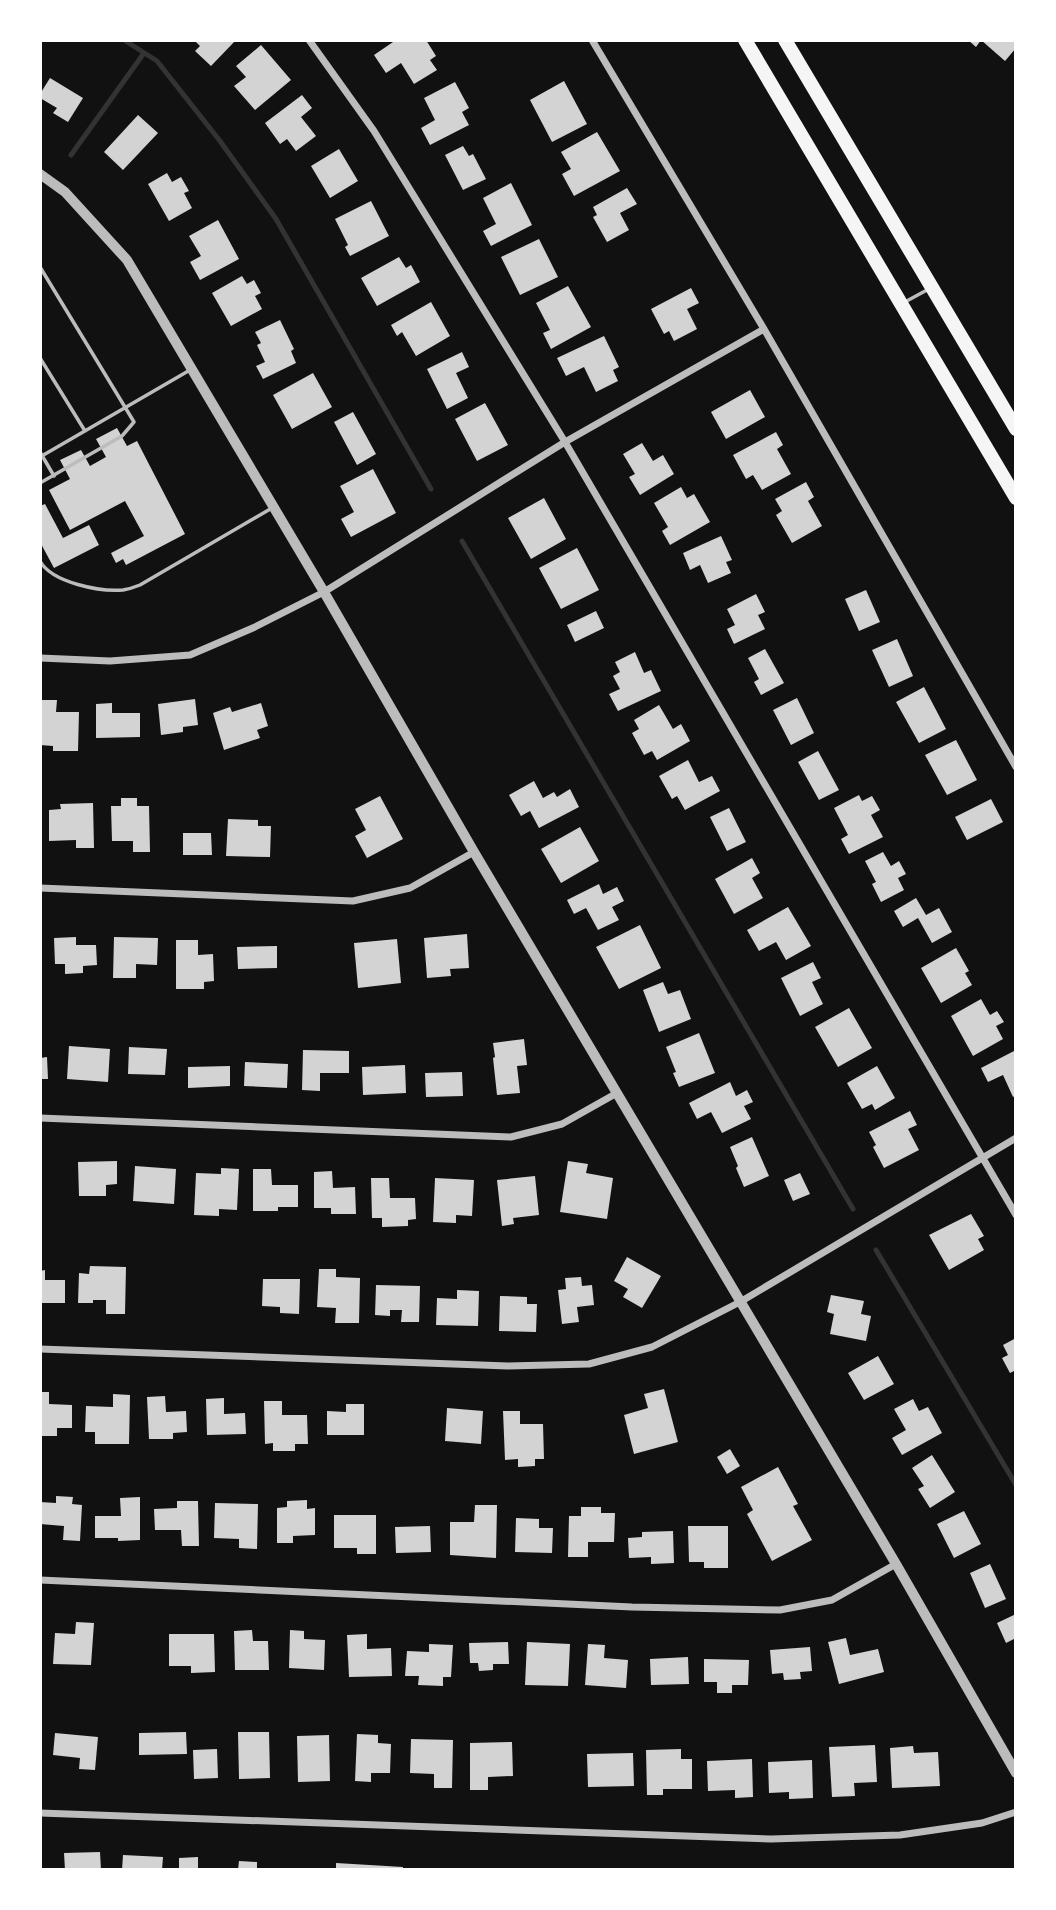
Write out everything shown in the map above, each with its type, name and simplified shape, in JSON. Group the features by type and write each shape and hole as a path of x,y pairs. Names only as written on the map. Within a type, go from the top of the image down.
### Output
{"highway":[{"path":"745,40 1016,498"},
{"path":"785,40 1016,429"}],"street":[{"path":"309,40 374,131 565,443 1016,1215"},
{"path":"592,40 764,329 1016,767"},
{"path":"40,174 65,192 127,260 896,1564 1016,1773"},
{"path":"40,658 110,660 190,655 255,627 324,592 565,443 764,329"},
{"path":"40,888 354,901 410,888 474,852"},
{"path":"40,1118 510,1137 562,1124 617,1093"},
{"path":"40,1349 508,1366 589,1364 652,1347 740,1302 1016,1138"},
{"path":"40,1580 632,1607 780,1610 832,1600 896,1564"},
{"path":"40,1813 771,1839 900,1835 982,1823 1016,1812"}],"lane":[{"path":"40,267 134,422 122,436 40,483"},
{"path":"901,304 932,287"},
{"path":"40,358 85,431"},
{"path":"54,475 41,455 192,369"},
{"path":"40,561 44,568 57,578 103,590 124,590 140,585 274,508"}],"building":[{"path":"194,40 236,40 211,66 195,51 200,46"},
{"path":"396,40 426,40 436,56 430,60 437,70 414,84 401,63 386,73 374,55"},
{"path":"968,40 981,40 976,47"},
{"path":"981,40 1016,40 1016,48 1005,61"},
{"path":"261,45 291,80 255,110 234,86 246,77 236,66"},
{"path":"50,78 83,98 68,122 53,113 57,108 40,98"},
{"path":"564,81 587,124 552,142 530,100"},
{"path":"455,82 469,108 462,112 469,125 430,145 421,128 435,120 424,98"},
{"path":"302,95 312,108 301,117 316,136 296,151 287,139 280,144 265,123"},
{"path":"138,115 158,133 123,170 104,152"},
{"path":"597,132 620,171 574,196 562,174 571,169 561,152"},
{"path":"463,146 469,156 473,154 486,179 463,190 445,155"},
{"path":"339,149 358,181 330,198 311,166"},
{"path":"167,173 172,182 181,177 189,191 184,193 192,208 169,221 148,184"},
{"path":"511,183 532,225 491,246 483,231 496,224 483,198"},
{"path":"627,188 637,204 620,213 629,230 607,242 593,217 597,215 593,207"},
{"path":"371,201 389,236 350,256 345,247 348,245 335,219"},
{"path":"218,220 239,259 200,280 190,262 201,256 189,236"},
{"path":"539,239 558,277 520,295 501,257"},
{"path":"399,257 406,268 411,265 420,282 377,306 361,278"},
{"path":"242,276 247,284 254,280 261,293 255,296 262,309 231,326 212,293"},
{"path":"568,286 591,327 551,349 543,333 550,330 536,303"},
{"path":"691,288 699,303 687,309 697,329 674,341 669,331 664,334 651,309"},
{"path":"431,302 450,336 416,356 402,332 397,336 391,325"},
{"path":"280,320 294,349 291,351 296,363 263,379 256,366 265,362 257,345 261,343 255,332"},
{"path":"604,336 619,367 613,370 618,381 596,392 584,367 566,376 557,358"},
{"path":"462,352 469,367 456,373 468,398 447,409 427,369"},
{"path":"313,373 332,407 292,429 273,395"},
{"path":"750,390 765,417 726,439 711,412"},
{"path":"485,403 508,445 477,461 455,419"},
{"path":"353,412 376,454 357,465 334,422"},
{"path":"117,428 127,446 137,441 185,534 126,565 123,559 116,563 111,553 144,536 125,501 70,530 49,490 70,479 60,460 81,450 90,466 106,457 96,439"},
{"path":"776,432 783,445 777,449 791,474 762,490 753,475 746,479 733,455"},
{"path":"642,443 653,461 663,455 674,474 640,495 629,477 635,474 623,454"},
{"path":"373,469 396,513 351,537 341,519 354,512 340,486"},
{"path":"806,482 814,497 808,501 822,526 792,543 776,515 782,511 775,499"},
{"path":"681,487 687,498 694,494 710,522 670,545 662,531 668,527 654,503"},
{"path":"544,498 566,539 531,559 508,518"},
{"path":"45,504 63,538 89,525 99,545 54,568 40,542 40,506"},
{"path":"721,536 732,560 726,562 731,573 708,583 700,565 690,570 683,553"},
{"path":"577,548 599,590 561,609 539,568"},
{"path":"866,590 880,622 859,631 845,599"},
{"path":"756,594 765,612 758,615 765,629 734,644 727,629 735,625 727,609"},
{"path":"596,611 604,628 575,642 567,625"},
{"path":"897,639 913,676 889,687 872,650"},
{"path":"765,649 784,683 761,695 754,682 759,679 748,658"},
{"path":"635,652 644,673 651,670 661,691 618,711 609,694 620,689 613,676 620,672 615,662"},
{"path":"924,687 946,729 919,743 896,702"},
{"path":"797,698 814,733 791,745 773,710"},
{"path":"195,699 198,725 183,727 183,732 161,735 158,704"},
{"path":"41,700 57,700 56,712 79,712 78,751 53,751 53,746 40,745"},
{"path":"112,703 112,713 140,713 140,737 96,738 96,704"},
{"path":"261,703 268,726 257,730 260,738 224,750 213,713 230,707 232,712"},
{"path":"659,705 673,729 681,724 690,741 657,760 652,751 644,755 632,733 639,729 634,720"},
{"path":"956,740 977,780 947,795 925,755"},
{"path":"818,751 839,790 819,800 798,762"},
{"path":"688,760 699,782 712,776 720,791 685,810 677,796 672,799 659,776"},
{"path":"534,781 543,798 554,792 557,797 570,789 579,807 539,828 530,811 521,816 509,795"},
{"path":"859,795 862,801 872,796 880,810 871,815 883,837 849,854 841,839 848,835 834,808"},
{"path":"380,796 403,839 367,858 355,836 366,830 355,809"},
{"path":"121,798 137,798 137,806 149,806 150,852 133,852 133,841 112,841 111,806 121,806"},
{"path":"991,799 1003,822 967,840 955,817"},
{"path":"93,803 94,848 76,848 76,840 49,841 49,810 61,809 60,804"},
{"path":"729,808 746,842 727,851 710,817"},
{"path":"228,819 258,820 258,826 271,826 270,857 226,856"},
{"path":"580,827 599,861 561,883 541,849"},
{"path":"183,833 211,833 212,855 183,855"},
{"path":"883,852 891,866 899,861 906,874 898,878 904,890 881,902 872,884 876,882 865,861"},
{"path":"752,858 760,873 752,878 763,898 734,914 715,879"},
{"path":"599,884 603,894 617,887 624,901 612,907 619,920 598,930 586,908 574,914 567,900"},
{"path":"916,898 926,915 939,908 952,932 932,943 918,918 903,927 894,911"},
{"path":"788,907 811,946 786,960 776,942 759,951 747,930"},
{"path":"640,925 661,968 619,989 596,947"},
{"path":"467,934 469,968 450,969 451,976 427,978 424,938"},
{"path":"76,937 76,945 96,945 97,965 83,966 83,973 65,974 65,964 55,964 54,938"},
{"path":"114,937 158,938 157,965 136,964 136,978 113,978"},
{"path":"397,939 401,983 358,988 354,943"},
{"path":"176,940 198,940 198,955 213,954 214,981 204,982 204,989 176,989"},
{"path":"277,946 277,968 238,969 237,947"},
{"path":"956,948 969,971 965,973 972,985 941,1003 921,968"},
{"path":"813,962 821,978 812,982 823,1004 800,1016 781,978"},
{"path":"663,982 668,994 680,990 691,1019 659,1032 643,990"},
{"path":"981,999 990,1015 997,1011 1004,1022 996,1026 1003,1039 973,1056 951,1016"},
{"path":"849,1008 872,1048 838,1067 815,1027"},
{"path":"699,1033 715,1073 679,1087 666,1047"},
{"path":"524,1039 527,1065 517,1066 520,1093 497,1095 493,1043"},
{"path":"69,1046 110,1049 108,1082 67,1079"},
{"path":"129,1047 167,1049 165,1075 128,1074"},
{"path":"303,1050 349,1051 349,1073 320,1073 320,1091 302,1090"},
{"path":"1016,1050 1016,1095 1013,1097 1003,1075 988,1082 981,1068"},
{"path":"47,1057 48,1079 40,1079 40,1058"},
{"path":"245,1062 288,1064 287,1088 244,1086"},
{"path":"405,1065 406,1093 363,1095 362,1067"},
{"path":"230,1066 230,1086 188,1088 188,1067"},
{"path":"877,1066 895,1098 875,1110 872,1104 862,1109 847,1083"},
{"path":"462,1072 463,1096 426,1097 425,1073"},
{"path":"730,1082 736,1096 747,1090 753,1102 744,1106 751,1119 722,1133 711,1112 697,1119 689,1103"},
{"path":"910,1111 917,1125 908,1129 919,1150 884,1168 869,1132"},
{"path":"752,1137 769,1176 744,1187 730,1147"},
{"path":"117,1161 117,1184 106,1185 106,1196 79,1196 78,1162"},
{"path":"568,1161 588,1164 586,1173 613,1178 607,1219 560,1212"},
{"path":"135,1166 176,1169 174,1204 133,1201"},
{"path":"221,1168 239,1169 237,1210 219,1209 219,1216 194,1215 196,1173 221,1174"},
{"path":"253,1169 271,1169 272,1185 298,1185 298,1207 278,1207 278,1211 253,1211"},
{"path":"332,1171 333,1188 355,1187 356,1214 331,1214 331,1208 314,1208 314,1172"},
{"path":"800,1173 810,1194 793,1201 784,1180"},
{"path":"535,1176 539,1215 513,1218 514,1224 502,1226 497,1180"},
{"path":"371,1178 389,1178 390,1198 415,1198 416,1219 408,1220 408,1226 382,1227 382,1218 372,1218"},
{"path":"435,1178 474,1180 472,1216 456,1215 456,1223 433,1222"},
{"path":"971,1214 984,1236 978,1239 984,1250 949,1270 929,1235"},
{"path":"627,1257 661,1276 642,1308 623,1297 628,1289 614,1281"},
{"path":"90,1266 126,1267 125,1314 106,1314 106,1300 78,1303 79,1273 89,1274"},
{"path":"319,1269 336,1269 336,1277 360,1278 359,1323 335,1323 336,1308 317,1307"},
{"path":"45,1270 45,1280 65,1280 65,1303 40,1303 40,1271"},
{"path":"581,1277 582,1286 592,1285 594,1305 577,1307 579,1322 562,1324 558,1290 566,1289 565,1278"},
{"path":"263,1279 300,1279 299,1314 280,1313 280,1307 262,1306"},
{"path":"376,1285 420,1286 419,1322 401,1322 402,1310 390,1310 390,1316 375,1315"},
{"path":"457,1290 479,1291 478,1326 436,1325 437,1298 457,1299"},
{"path":"831,1295 864,1301 861,1314 871,1316 866,1341 830,1334 834,1314 827,1312"},
{"path":"500,1296 527,1297 527,1304 537,1304 536,1332 499,1331"},
{"path":"1016,1338 1016,1370 1010,1373 1002,1358 1008,1355 1003,1345"},
{"path":"878,1356 894,1384 864,1400 848,1373"},
{"path":"664,1389 678,1442 634,1454 624,1415 648,1408 644,1394"},
{"path":"40,1392 49,1392 49,1404 72,1405 72,1428 57,1428 57,1436 40,1436"},
{"path":"113,1394 130,1395 129,1444 95,1444 95,1432 85,1432 86,1406 113,1407"},
{"path":"165,1396 166,1412 186,1411 187,1432 173,1433 173,1439 149,1439 147,1397"},
{"path":"224,1398 224,1414 245,1413 246,1434 207,1435 206,1399"},
{"path":"913,1399 919,1411 928,1407 942,1433 902,1455 892,1438 906,1430 894,1409"},
{"path":"264,1401 282,1401 282,1415 307,1415 308,1444 295,1444 295,1451 273,1451 273,1443 265,1444"},
{"path":"346,1404 364,1404 364,1435 327,1435 327,1411 346,1412"},
{"path":"447,1408 483,1411 481,1444 445,1441"},
{"path":"503,1411 520,1411 520,1424 543,1424 544,1459 535,1459 535,1466 518,1467 518,1459 505,1460"},
{"path":"730,1449 740,1466 727,1474 717,1457"},
{"path":"932,1455 955,1492 930,1508 918,1489 924,1486 912,1468"},
{"path":"778,1467 798,1504 793,1506 812,1540 772,1561 747,1514 753,1510 741,1487"},
{"path":"56,1496 73,1497 72,1504 82,1505 80,1541 63,1540 64,1526 40,1524 40,1502 56,1503"},
{"path":"140,1497 140,1540 95,1538 95,1516 121,1516 120,1498"},
{"path":"307,1500 307,1509 315,1508 315,1535 293,1536 293,1543 277,1543 277,1508 287,1507 287,1501"},
{"path":"177,1501 198,1501 199,1546 182,1546 181,1530 155,1530 154,1509 177,1508"},
{"path":"215,1503 258,1504 257,1549 239,1548 239,1539 214,1538"},
{"path":"475,1505 497,1505 496,1558 450,1555 450,1522 474,1522"},
{"path":"581,1507 601,1507 601,1513 615,1513 614,1542 588,1542 588,1557 568,1557 569,1516 581,1516"},
{"path":"964,1511 981,1544 954,1558 937,1524"},
{"path":"334,1515 376,1515 376,1554 357,1554 357,1548 334,1548"},
{"path":"516,1518 539,1519 539,1528 553,1528 552,1553 515,1552"},
{"path":"430,1526 431,1552 396,1553 395,1527"},
{"path":"688,1526 728,1526 728,1568 704,1568 704,1562 689,1562"},
{"path":"673,1531 674,1563 651,1564 651,1557 629,1558 628,1538 642,1537 642,1532"},
{"path":"990,1564 1006,1599 985,1608 970,1573"},
{"path":"1016,1614 1016,1638 1006,1643 997,1623"},
{"path":"76,1622 94,1623 91,1665 53,1664 55,1633 75,1634"},
{"path":"252,1630 253,1641 268,1641 269,1670 235,1670 234,1631"},
{"path":"290,1630 304,1631 304,1639 325,1640 324,1670 289,1668"},
{"path":"169,1634 214,1634 215,1672 191,1673 191,1666 169,1666"},
{"path":"367,1634 367,1649 391,1648 392,1676 349,1677 347,1635"},
{"path":"846,1638 850,1655 878,1649 884,1672 839,1684 828,1642"},
{"path":"508,1642 509,1664 493,1664 493,1670 479,1671 478,1663 470,1663 469,1643"},
{"path":"527,1642 570,1644 568,1686 525,1685"},
{"path":"429,1644 453,1645 451,1677 443,1677 443,1686 418,1685 419,1676 405,1676 407,1651 429,1652"},
{"path":"588,1644 605,1645 604,1658 628,1660 626,1688 585,1685"},
{"path":"810,1647 812,1671 800,1672 801,1679 784,1680 783,1673 772,1674 770,1650"},
{"path":"688,1657 689,1684 651,1685 650,1659"},
{"path":"704,1659 749,1660 748,1685 732,1685 732,1693 717,1693 717,1682 704,1682"},
{"path":"186,1732 187,1754 139,1755 139,1733"},
{"path":"238,1732 269,1732 270,1778 239,1779"},
{"path":"55,1733 98,1737 95,1770 79,1769 80,1758 53,1755"},
{"path":"357,1734 378,1735 378,1743 391,1744 390,1773 371,1773 371,1782 355,1781"},
{"path":"329,1735 330,1781 298,1782 297,1736"},
{"path":"411,1739 453,1740 452,1788 434,1788 434,1774 410,1773"},
{"path":"512,1742 513,1776 488,1777 488,1790 470,1790 470,1743"},
{"path":"875,1745 877,1782 854,1783 855,1796 832,1797 829,1747"},
{"path":"913,1746 914,1753 938,1752 940,1786 892,1788 890,1748"},
{"path":"217,1749 218,1778 194,1779 193,1750"},
{"path":"681,1749 681,1759 692,1759 692,1789 663,1789 663,1795 647,1795 646,1750"},
{"path":"633,1753 634,1786 588,1787 587,1754"},
{"path":"752,1759 753,1797 735,1798 735,1790 708,1791 707,1761"},
{"path":"812,1760 813,1798 789,1799 789,1792 769,1793 768,1762"},
{"path":"100,1852 101,1870 65,1870 64,1853"},
{"path":"123,1855 163,1857 162,1870 122,1870"},
{"path":"198,1857 198,1870 179,1870 179,1858"},
{"path":"239,1861 257,1862 257,1870 238,1870"},
{"path":"336,1863 403,1867 403,1870 336,1870"}],"waterway":[{"path":"124,40 157,61 220,141 276,219 431,489"},
{"path":"71,155 144,53"},
{"path":"462,541 853,1209"},
{"path":"876,1250 1016,1485"}]}
